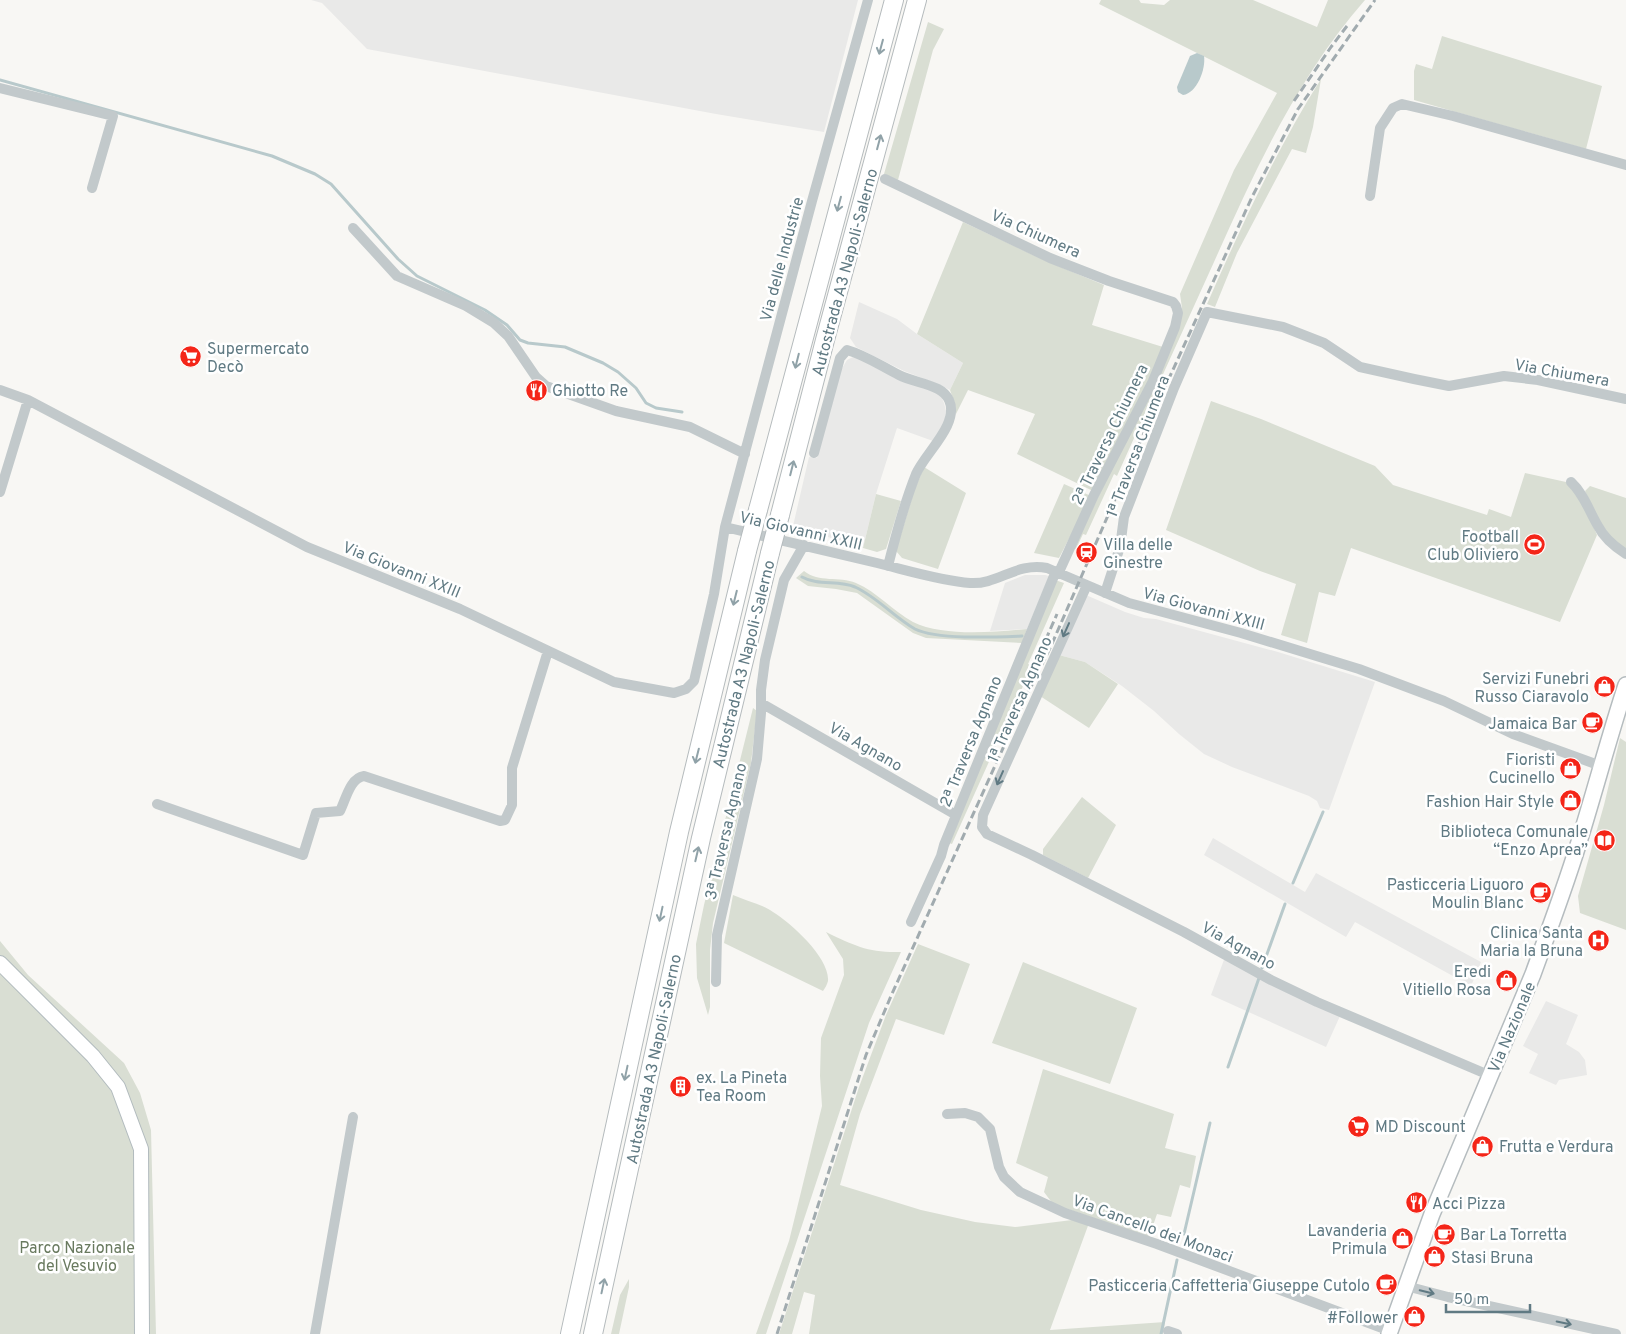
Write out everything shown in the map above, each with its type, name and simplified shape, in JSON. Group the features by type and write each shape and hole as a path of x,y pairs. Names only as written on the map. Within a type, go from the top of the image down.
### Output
{"highway":[{"name":"Autostrada A3 Napoli-Salerno","path":"570,1334 679,832 747,551 894,0"},
{"name":"Autostrada A3 Napoli-Salerno","path":"593,1334 700,838 825,340 917,0"}],"main road":[{"name":"Via Nazionale","path":"1390,1332 1432,1214 1491,1076 1545,942 1581,834 1626,685"}],"street":[{"name":"Via delle Industrie","path":"726,527 812,201 868,0"},
{"path":"0,88 113,116 92,188"},
{"path":"1370,196 1380,128 1393,108 1402,104 1453,116 1626,165"},
{"name":"Via Chiumera","path":"885,179 1050,258 1108,281 1173,302 1176,306"},
{"path":"353,228 397,276 466,306 494,323 508,336 536,377 546,386 616,410 690,427 745,454"},
{"name":"2ª Traversa Chiumera","path":"1058,572 1094,495 1154,381 1175,327 1178,313 1176,306"},
{"name":"Via Chiumera","path":"1208,312 1283,327 1324,343 1360,367 1414,379 1449,386 1504,376 1556,382 1626,399"},
{"name":"1ª Traversa Chiumera","path":"1105,593 1120,547 1124,517 1174,388 1208,312"},
{"path":"814,453 840,358 847,350 856,352 900,375 938,389 949,400 950,420 945,431 922,462 916,474 897,528 888,566"},
{"name":"Via Giovanni XXIII","path":"0,390 28,400 307,547 460,609 614,682 674,693 686,689 694,681 714,594 726,527 888,566 969,583 984,582 1023,568 1035,566 1058,572 1129,603 1241,633 1359,669 1444,701 1513,734 1600,766"},
{"path":"0,492 28,400"},
{"path":"1571,482 1579,489 1602,532 1614,546 1626,554"},
{"name":"3ª Traversa Agnano","path":"716,982 717,935 757,759 765,660 784,580 804,545"},
{"name":"2ª Traversa Agnano","path":"911,922 941,856 956,815 1058,572"},
{"name":"1ª Traversa Agnano","path":"982,827 983,815 1086,585"},
{"path":"157,804 303,855 316,813 340,811 354,780 358,777 364,776 500,821 505,820 512,805 512,768 548,650"},
{"name":"Via Agnano","path":"761,703 956,815"},
{"name":"Via Agnano","path":"982,827 987,834 1184,932 1271,980 1317,1002 1491,1076"},
{"path":"0,963 93,1056 118,1087 140,1149 142,1334"},
{"name":"Via Cancello dei Monaci","path":"947,1114 965,1113 972,1115 990,1129 999,1167 1004,1177 1020,1192 1065,1213 1157,1244 1390,1332"},
{"path":"315,1334 353,1117"},
{"path":"1406,1286 1616,1334"}],"shaded area":[{"path":"311,0 858,0 824,132 716,114 367,49 322,3"},
{"path":"1197,53 1204,56 1204,67 1200,80 1192,90 1183,95 1178,92 1177,87 1190,56"},
{"path":"859,302 897,319 963,363 950,390 904,371 856,347 850,338"},
{"path":"853,357 940,394 946,411 945,422 933,441 897,428 876,494 863,548 793,526 809,457 817,458 841,370 847,360"},
{"path":"1025,575 1049,576 1027,629 990,631 1005,583"},
{"path":"1086,595 1144,618 1156,619 1278,652 1375,682 1329,810 1320,808 1317,801 1309,796 1232,767 1204,754 1122,686 1085,662 1059,655"},
{"path":"1213,838 1305,892 1316,873 1481,962 1471,986 1355,922 1346,937 1204,855"},
{"path":"1225,957 1340,1016 1326,1047 1211,995"},
{"path":"1546,1001 1578,1015 1566,1044 1579,1052 1585,1060 1587,1075 1559,1080 1556,1085 1529,1073 1538,1054 1523,1046"}],"green space":[{"path":"1101,0 1139,0 1141,3 1164,5 1170,0 1253,0 1317,27 1328,0 1365,0 1319,60 1262,159 1117,476 1114,474 1086,535 1083,534 1076,549 1074,548 1179,327 1182,308 1180,294 1234,170 1277,93 1099,4"},
{"path":"928,22 944,29 933,50 898,180 884,174"},
{"path":"1442,36 1602,86 1586,149 1414,100 1414,71 1416,64 1432,69"},
{"path":"1321,79 1313,127 1306,153 1292,149 1237,253 1215,307 1207,304 1274,161"},
{"path":"963,222 1046,261 1104,285 1092,325 1163,347 1149,384 1093,491 1017,454 1035,414 968,390 956,414 950,390 963,363 917,334"},
{"path":"1211,401 1261,419 1375,466 1393,485 1487,515 1489,509 1511,517 1525,473 1566,482 1581,497 1597,535 1560,622 1351,548 1335,596 1319,592 1307,643 1281,635 1296,584 1260,571 1166,530"},
{"path":"924,467 966,493 938,569 902,558 896,551 914,491"},
{"path":"1064,484 1091,496 1059,558 1034,553"},
{"path":"1590,486 1626,498 1626,551 1612,539 1597,516 1585,491"},
{"path":"876,494 901,501 886,549 877,552 863,548"},
{"path":"804,571 816,577 856,583 871,591 906,618 925,627 954,632 1027,629 1022,643 926,638 913,633 857,593 808,586 796,578"},
{"path":"1055,580 1064,583 1028,664 1032,666 952,844 949,843"},
{"path":"1059,655 1085,662 1118,684 1089,728 1040,696"},
{"path":"753,708 757,711 751,763 713,923 710,950 710,1007 708,1015 697,978 696,944"},
{"path":"1620,738 1626,742 1626,930 1580,913 1578,896 1604,805"},
{"path":"1082,797 1116,825 1088,878 1043,855 1043,849"},
{"path":"733,895 769,909 781,917 808,942 823,962 827,972 828,981 823,991 724,943"},
{"path":"826,932 862,948 901,952 869,1023 766,1334 756,1334 789,1241 822,1106 820,1076 821,1038 844,975 843,959"},
{"name":"Parco Nazionale del Vesuvio","path":"0,941 28,975 124,1063 140,1093 151,1130 156,1334 0,1334"},
{"path":"918,944 970,964 944,1035 896,1019 860,1114 840,1185 921,1210 975,1222 1015,1227 1072,1220 1089,1223 1050,1330 1165,1322 1163,1334 809,1334 815,1295 804,1292 792,1334 779,1334 859,1087 886,1015"},
{"path":"1023,962 1137,1008 1110,1084 992,1043"},
{"path":"1043,1069 1174,1114 1165,1148 1196,1156 1190,1188 1180,1185 1171,1217 1157,1214 1149,1237 1053,1204 1044,1192 1048,1177 1016,1163"},
{"path":"629,1279 619,1334 611,1334 620,1295"}],"waterway":[{"path":"0,80 272,156 315,174 331,184 398,259 417,276 485,310 507,325 520,340 528,343 565,347 603,363 618,372 636,388 646,403 656,408 682,412"},
{"path":"802,577 808,580 855,587 871,596 907,624 925,632 937,635 967,637 1022,636"},
{"path":"1293,883 1323,812"},
{"path":"1262,968 1285,904"},
{"path":"1228,1067 1259,978"},
{"path":"1184,1234 1210,1123"},
{"path":"1161,1334 1177,1260"}],"railway":[{"path":"777,1334 866,1055 891,996 1051,646 1144,433 1252,197 1298,109 1375,0"},
{"path":"1294,101 1347,26"},
{"path":"1036,662 1057,614"}],"place":[{"name":"Supermercato Decò","path":"191,357"},
{"name":"Ghiotto Re","path":"536,390"},
{"name":"Football Club Oliviero","path":"1535,545"},
{"name":"Villa delle Ginestre","path":"1087,553"},
{"name":"Servizi Funebri Russo Ciaravolo","path":"1605,687"},
{"name":"Jamaica Bar","path":"1593,723"},
{"name":"Fioristi Cucinello","path":"1571,768"},
{"name":"Fashion Hair Style","path":"1570,801"},
{"name":"Biblioteca Comunale “Enzo Aprea”","path":"1604,840"},
{"name":"Pasticceria Liguoro Moulin Blanc","path":"1540,893"},
{"name":"Clinica Santa Maria la Bruna","path":"1599,941"},
{"name":"Eredi Vitiello Rosa","path":"1507,980"},
{"name":"ex. La Pineta Tea Room","path":"680,1086"},
{"name":"MD Discount","path":"1359,1126"},
{"name":"Frutta e Verdura","path":"1483,1146"},
{"name":"Acci Pizza","path":"1416,1203"},
{"name":"Bar La Torretta","path":"1444,1234"},
{"name":"Lavanderia Primula","path":"1403,1239"},
{"name":"Stasi Bruna","path":"1435,1257"},
{"name":"Pasticceria Caffetteria Giuseppe Cutolo","path":"1386,1285"},
{"name":"#Follower","path":"1414,1317"}]}
